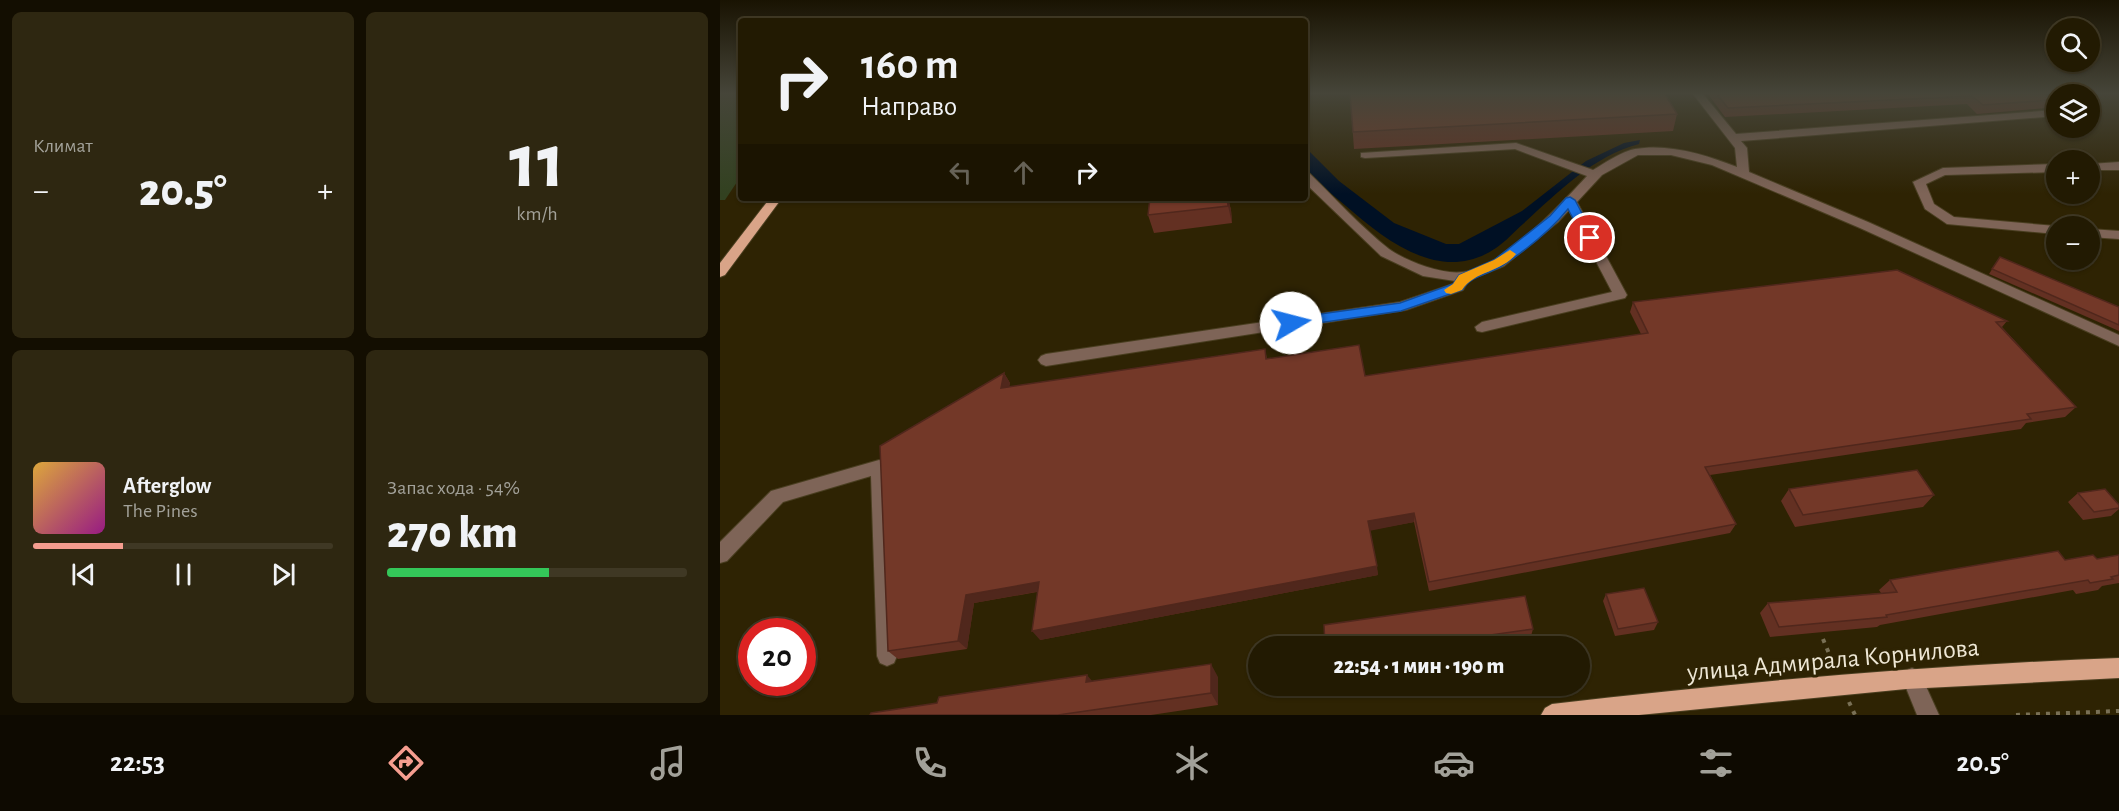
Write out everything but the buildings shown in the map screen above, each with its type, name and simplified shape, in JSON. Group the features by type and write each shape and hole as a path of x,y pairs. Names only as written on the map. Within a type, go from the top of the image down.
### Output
{"main road":[{"path":"720,272 774,201"},
{"name":"улица Адмирала Корнилова","path":"1552,715 1697,696 1912,678 2119,668"}],"street":[{"path":"1723,127 1741,148 1743,174"},
{"path":"1731,138 1869,127"},
{"path":"1365,155 1516,146 1595,175"},
{"path":"1308,179 1386,252 1428,273 1464,278 1499,263 1554,219 1595,175 1636,152 1671,152 1716,162 1864,225 2119,341"},
{"path":"2100,167 2119,166"},
{"path":"2046,168 1943,172 1919,182 1929,206 1951,221 2046,229"},
{"path":"1482,327 1620,295 1570,200"},
{"path":"2100,234 2119,235"},
{"path":"1046,360 1401,307 1458,287 1464,278"},
{"path":"720,555 777,496 879,467 887,656"},
{"path":"1912,678 1928,715"}],"path":[{"path":"2016,715 2119,711"}],"green space":[{"path":"720,127 738,127 738,180 725,200 720,200"}],"water":[{"path":"1640,140 1639,144 1606,157 1576,177 1496,248 1476,258 1455,262 1435,260 1416,254 1379,233 1308,172 1308,150 1339,181 1394,223 1446,244 1459,244 1522,211 1586,161 1624,143"}],"slow traffic":[{"path":"1451,290 1458,287 1464,278 1499,263 1510,254"}],"route":[{"path":"1291,323 1401,307 1458,287 1464,278 1499,263 1554,219 1570,200 1590,238"}]}
